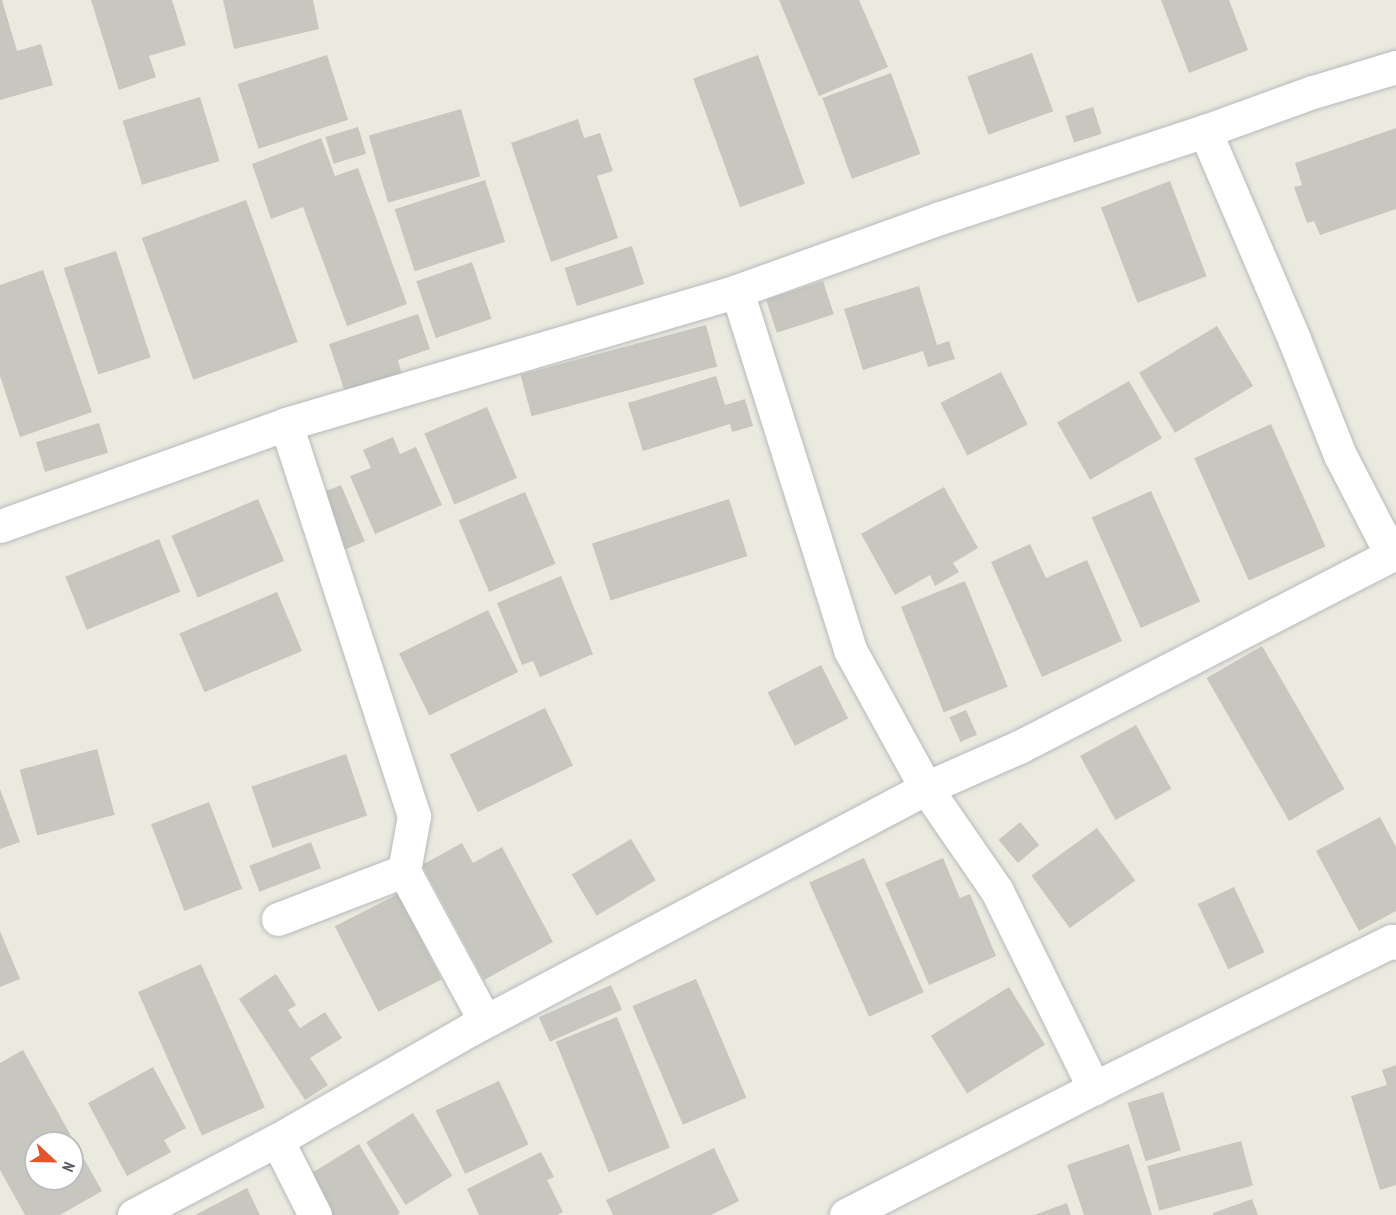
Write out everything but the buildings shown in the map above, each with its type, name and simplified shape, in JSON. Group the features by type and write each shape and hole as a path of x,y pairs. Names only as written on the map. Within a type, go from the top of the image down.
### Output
{"street":[{"path":"0,526 286,424 737,291 940,218 1204,131 1313,92 1396,67"},
{"path":"469,1030 926,788 1019,747 1394,553 1341,455 1294,339 1204,131"},
{"path":"737,291 850,650 926,788 997,891 1094,1088"},
{"path":"134,1215 277,1140 485,1021 404,871 414,816 286,424"},
{"path":"278,919 404,871"},
{"path":"846,1215 1094,1088 1392,941 1396,944"},
{"path":"277,1140 315,1215"}]}
